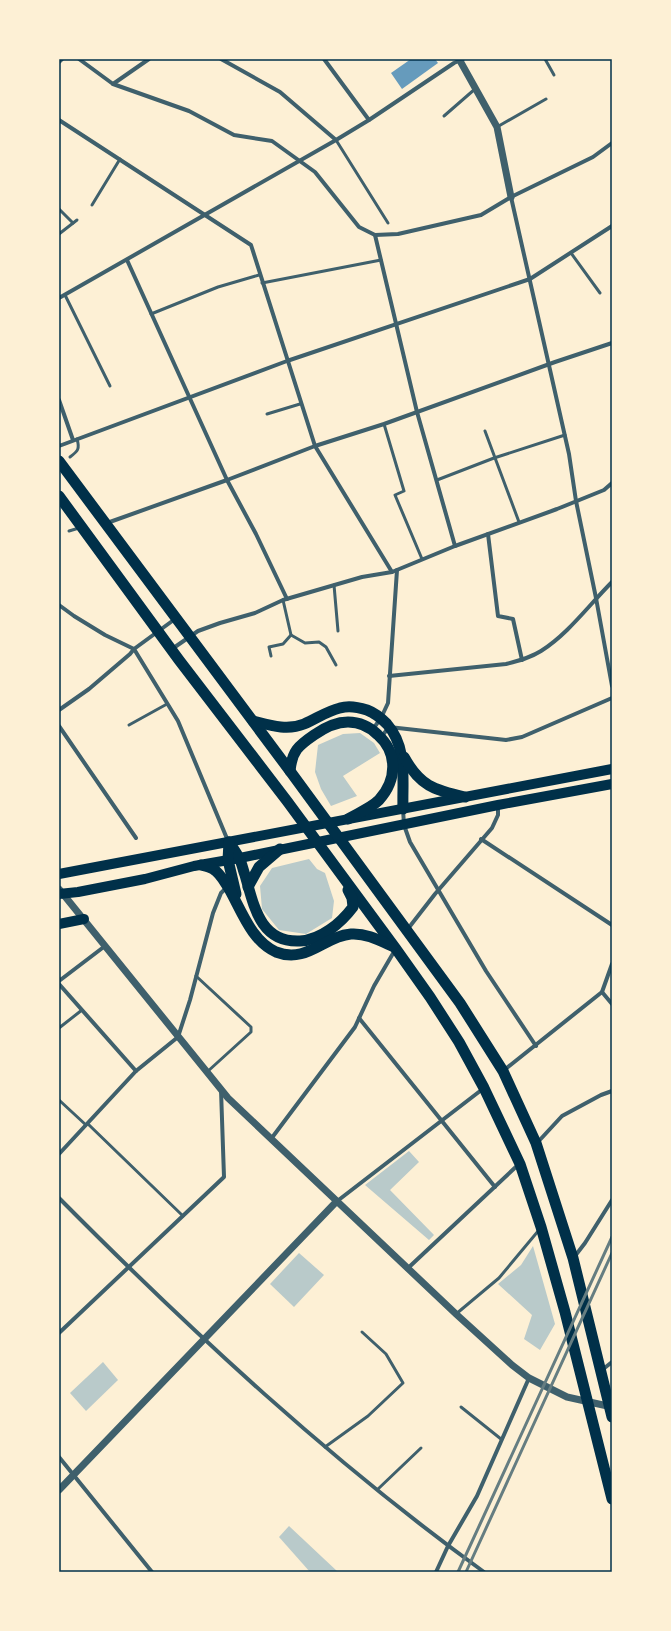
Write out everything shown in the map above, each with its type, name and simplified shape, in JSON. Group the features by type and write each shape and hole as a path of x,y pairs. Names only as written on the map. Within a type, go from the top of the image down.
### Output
{"highway":[{"path":"59,462 407,930 460,1003 503,1071 536,1143 573,1258 611,1410"},
{"path":"59,496 395,948 430,997 459,1042 484,1088 520,1164 541,1227 568,1324 612,1499"},
{"path":"253,721 273,726 294,727 331,710 348,707 369,711 381,718 389,727 396,737 409,766 422,782 435,789 465,797"},
{"path":"290,771 293,754 297,747 323,729 348,722 364,725 376,734 387,744 393,760 393,772 390,784 378,801 348,819"},
{"path":"401,751 404,771 403,809"},
{"path":"229,842 240,858 248,887 259,917 271,934 277,938 288,941 305,941 325,933 344,918 353,907 352,898 345,882"},
{"path":"229,842 228,860 238,904"},
{"path":"248,887 259,867 280,849"},
{"path":"201,865 212,868 221,876 253,932 268,947 277,952 286,954 304,954 340,937 351,934 372,937 395,948"}],"main road":[{"path":"59,874 612,769"},
{"path":"59,894 78,892 92,896 130,889 145,879 201,865 498,805 612,784"},
{"path":"59,869 98,861 130,861"},
{"path":"59,924 84,919"}],"street":[{"path":"59,62 62,59"},
{"path":"79,59 113,84 189,111 234,135 272,141 301,160 315,172 360,227 375,234 398,234 481,215 511,197 593,156 612,143"},
{"path":"113,84 149,59"},
{"path":"221,59 280,92 336,140"},
{"path":"324,59 368,120"},
{"path":"59,298 336,140 461,59 498,127 511,197 569,454 576,500 612,686"},
{"path":"59,120 251,246 314,446 392,572"},
{"path":"59,446 287,361 530,279 612,226"},
{"path":"375,234 417,412 455,546"},
{"path":"127,260 227,480 256,534 285,599"},
{"path":"105,523 227,480 314,446 384,424 548,364 612,343"},
{"path":"59,400 75,440"},
{"path":"172,649 189,636 220,623 255,613 285,599 362,577 392,572 455,546 557,509 576,500 604,490 612,483"},
{"path":"488,534 498,616 513,619 522,660"},
{"path":"376,734 388,703 397,570"},
{"path":"389,676 506,664 522,660 552,643 612,582"},
{"path":"59,605 105,635 134,649 178,721 229,842"},
{"path":"59,710 89,689 134,649 176,618"},
{"path":"376,734 389,727 506,740 522,738 612,698"},
{"path":"59,726 136,838"},
{"path":"407,930 438,889 492,828 498,815 498,805"},
{"path":"403,809 404,825 410,842 486,971 536,1046"},
{"path":"482,839 612,926"},
{"path":"59,1154 136,1071 178,1036 216,906 221,893 227,886"},
{"path":"59,888 236,1107 336,1202 456,1314 512,1365 529,1378 554,1392 611,1410"},
{"path":"59,981 105,946"},
{"path":"270,1139 355,1027 374,986 395,948"},
{"path":"503,1071 602,992 612,964"},
{"path":"59,984 136,1071"},
{"path":"602,992 612,1004"},
{"path":"359,1018 495,1187"},
{"path":"59,1490 336,1202 484,1088"},
{"path":"59,1333 224,1177 221,1089"},
{"path":"536,1143 562,1116 601,1094 612,1091"},
{"path":"407,1269 520,1164"},
{"path":"59,1198 129,1268 204,1339 325,1447 448,1546 484,1572"},
{"path":"573,1258 612,1200"},
{"path":"601,1372 612,1362"},
{"path":"436,1572 448,1546 477,1496 501,1438 529,1378"},
{"path":"59,1457 152,1572"}],"lane":[{"path":"546,59 554,75"},
{"path":"444,116 476,88"},
{"path":"498,127 546,99"},
{"path":"336,140 388,222"},
{"path":"92,206 120,159"},
{"path":"59,209 73,223"},
{"path":"59,234 77,220"},
{"path":"571,253 600,293"},
{"path":"262,283 381,260"},
{"path":"151,314 218,288 259,275"},
{"path":"66,295 110,386"},
{"path":"267,414 300,404"},
{"path":"384,424 404,491 395,495 422,559"},
{"path":"485,431 519,522"},
{"path":"437,480 494,458 565,435"},
{"path":"70,457 78,450 79,447 75,440"},
{"path":"69,531 83,527"},
{"path":"334,585 338,631"},
{"path":"271,656 268,647 283,644 290,635 285,599"},
{"path":"290,635 304,643 319,642 326,647 336,665"},
{"path":"130,725 167,704"},
{"path":"196,976 252,1027 251,1032 207,1072"},
{"path":"59,1028 82,1010"},
{"path":"59,1100 87,1124 183,1216"},
{"path":"456,1314 499,1278 541,1227"},
{"path":"325,1447 368,1416 403,1383 386,1354 362,1332"},
{"path":"462,1407 501,1438"},
{"path":"378,1489 421,1448"}],"shaded area":[{"path":"360,733 374,743 380,753 343,776 357,796 331,806 321,789 315,772 318,745 343,734"},
{"path":"309,859 317,869 325,873 334,901 332,918 306,934 279,930 262,909 260,886 272,868"},
{"path":"409,1151 419,1162 390,1190 434,1235 429,1240 365,1185"},
{"path":"533,1246 555,1324 540,1350 524,1339 532,1315 498,1284 521,1265"},
{"path":"299,1253 324,1275 294,1307 270,1284"},
{"path":"103,1362 118,1380 86,1411 70,1393"},
{"path":"289,1526 338,1572 310,1572 279,1537"}],"water":[{"path":"411,59 435,59 438,63 402,89 391,73"}],"railway":[{"path":"458,1572 612,1237"},
{"path":"466,1572 612,1253"}]}
